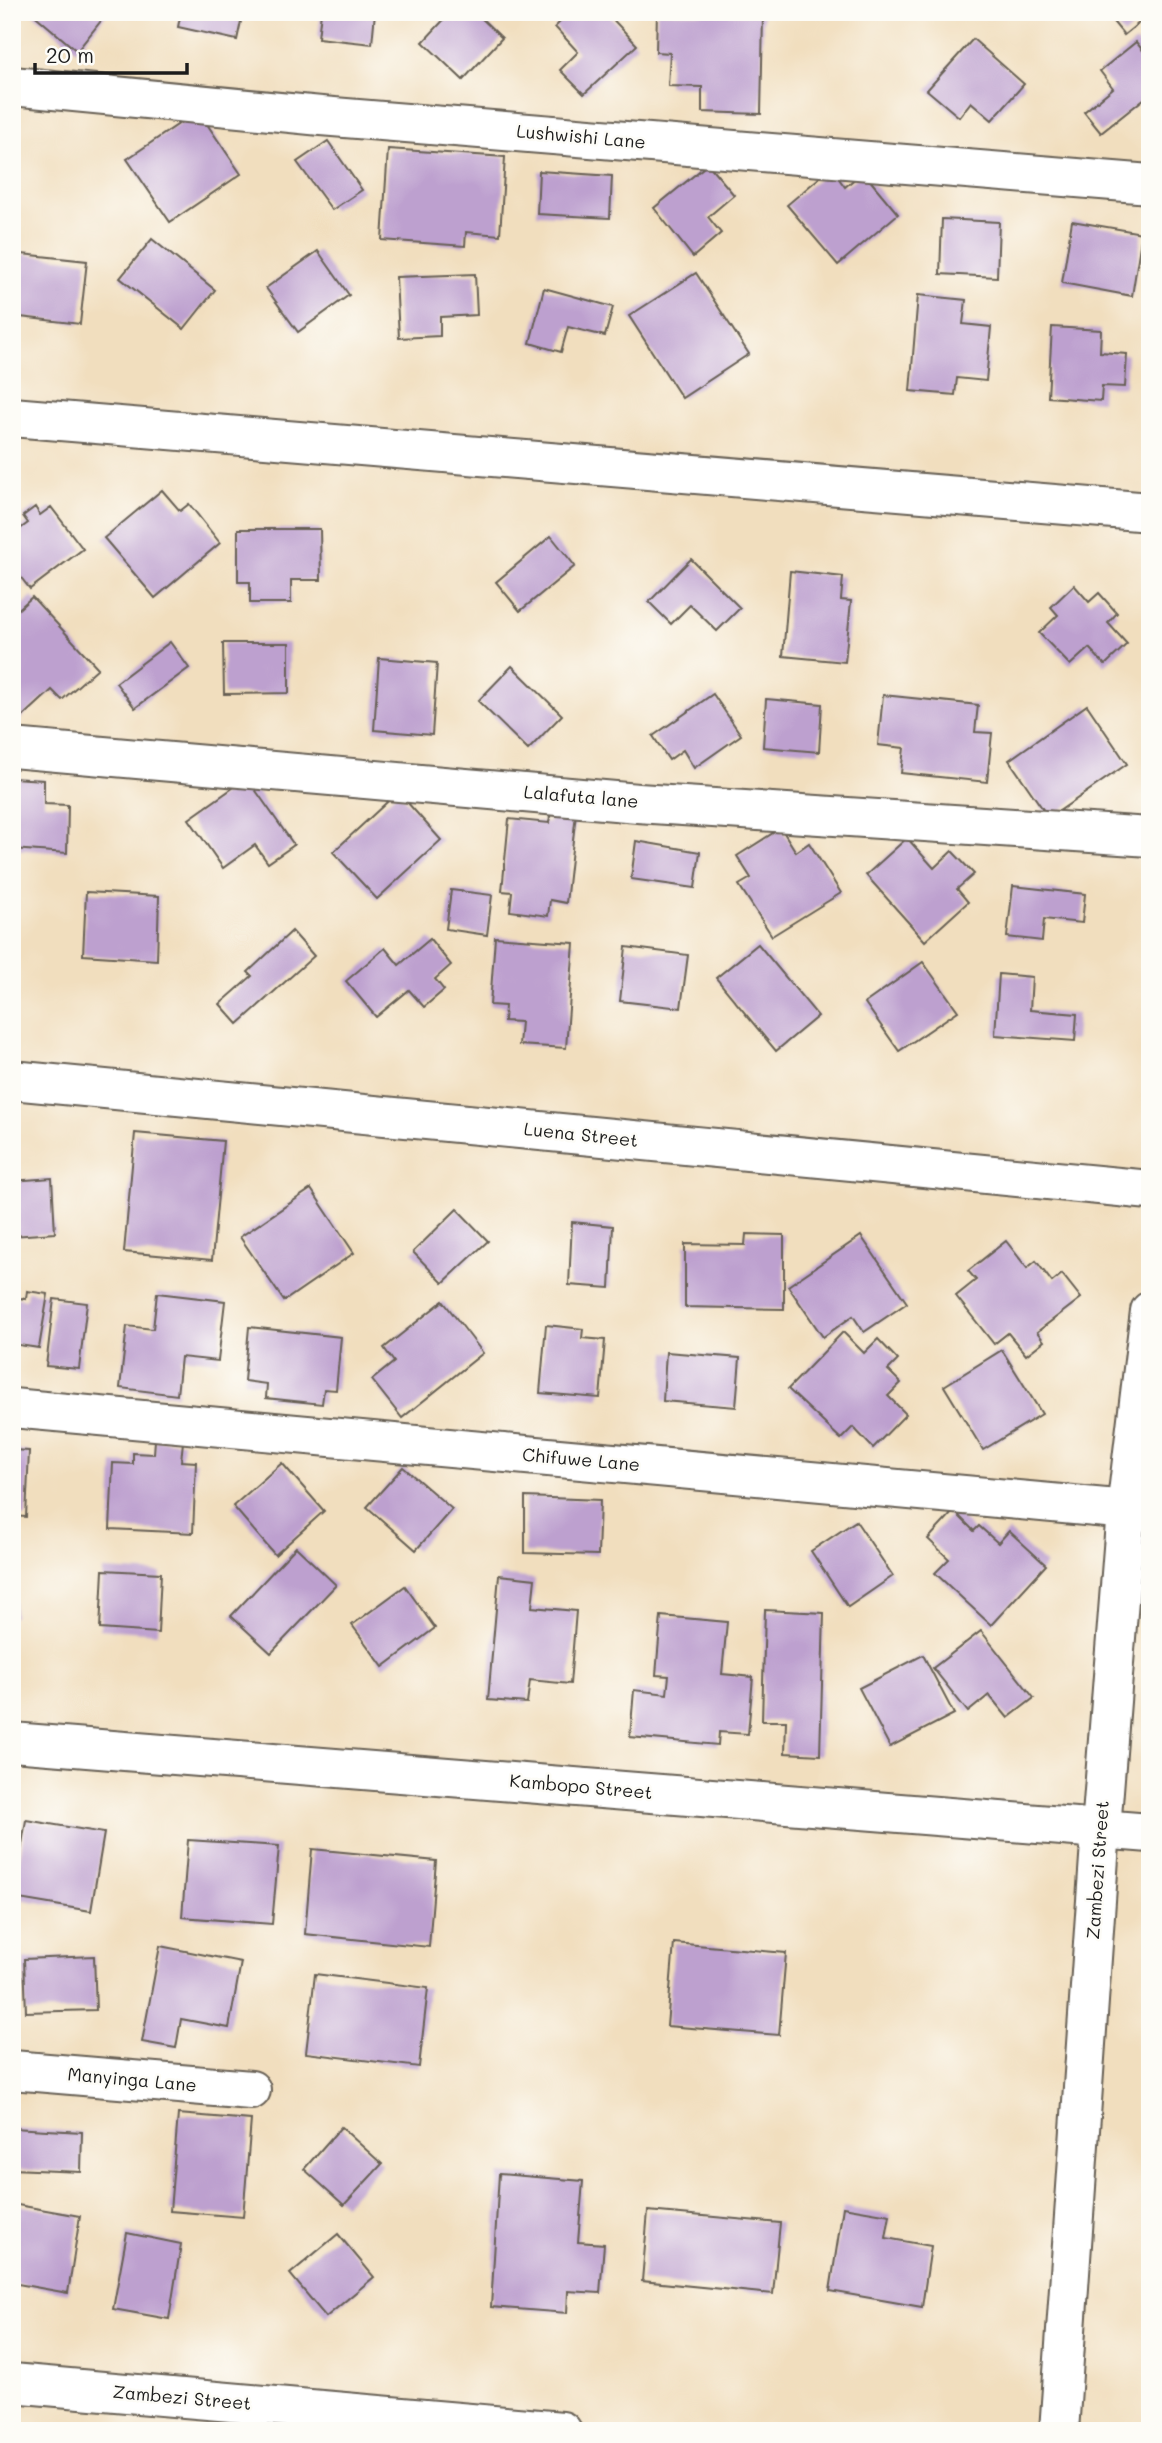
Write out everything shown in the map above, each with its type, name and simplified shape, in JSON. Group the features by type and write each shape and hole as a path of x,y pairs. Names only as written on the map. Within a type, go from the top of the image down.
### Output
{"street":[{"name":"Lushwishi Lane","path":"12,86 321,116 1150,184"},
{"path":"12,417 1150,512"},
{"name":"Lalafuta lane","path":"12,748 624,802 1150,837"},
{"name":"Luena Street","path":"12,1080 1150,1190"},
{"name":"Zambezi Street","path":"1059,2431 1101,1829 1138,1511 1150,1311"},
{"name":"Chifuwe Lane","path":"12,1408 1138,1511"},
{"name":"Kambopo Street","path":"12,1742 1150,1833"},
{"name":"Manyinga Lane","path":"12,2070 251,2090"},
{"name":"Zambezi Street","path":"12,2383 562,2431"}],"building":[{"path":"31,12 108,12 77,51"},
{"path":"181,12 243,12 237,40 178,27"},
{"path":"321,12 375,12 372,44 318,38"},
{"path":"451,12 475,12 502,38 463,80 423,42"},
{"path":"570,12 606,12 637,45 584,94 560,70 578,52 555,27"},
{"path":"657,12 763,15 761,114 702,112 702,87 668,86 670,53 656,52"},
{"path":"1105,12 1150,12 1150,14 1124,35"},
{"path":"973,39 1024,84 992,120 971,102 959,117 927,90"},
{"path":"1136,42 1150,59 1150,94 1101,133 1084,112 1113,88 1100,71"},
{"path":"198,111 241,174 170,222 127,159"},
{"path":"328,141 362,190 332,210 297,162"},
{"path":"388,149 505,157 500,235 466,232 465,246 382,240"},
{"path":"708,164 734,195 708,217 721,233 693,257 654,208"},
{"path":"831,168 845,187 863,172 898,214 838,265 787,205"},
{"path":"539,171 612,176 610,218 537,214"},
{"path":"942,219 999,222 997,277 940,274"},
{"path":"1072,221 1142,233 1132,296 1062,283"},
{"path":"152,239 215,290 184,329 120,278"},
{"path":"318,251 349,295 298,332 266,288"},
{"path":"12,253 87,261 80,324 12,316"},
{"path":"696,273 749,354 682,398 629,316"},
{"path":"475,274 477,315 440,317 440,336 399,338 396,277"},
{"path":"544,288 613,307 605,336 568,327 561,352 530,343"},
{"path":"918,295 966,300 963,324 991,327 986,381 957,378 955,395 910,391"},
{"path":"1052,327 1101,330 1100,352 1127,354 1125,387 1102,386 1101,401 1048,397"},
{"path":"162,490 180,511 189,504 220,543 155,598 104,538"},
{"path":"35,507 40,515 51,507 83,549 30,589 12,566 12,535 28,523 23,516"},
{"path":"238,529 320,529 321,580 291,580 291,603 250,603 250,582 238,582"},
{"path":"551,536 575,566 520,611 496,582"},
{"path":"691,559 740,608 717,631 690,605 671,624 649,602"},
{"path":"790,571 843,577 841,600 851,601 845,662 783,656"},
{"path":"1074,585 1089,602 1099,593 1117,613 1108,623 1127,644 1105,665 1089,648 1070,665 1039,633 1058,615 1051,607"},
{"path":"32,597 98,668 62,700 52,690 15,724 12,721 12,615"},
{"path":"170,642 189,668 135,708 116,683"},
{"path":"223,643 289,643 289,693 224,694"},
{"path":"379,658 437,663 432,735 374,730"},
{"path":"512,666 562,715 528,750 478,701"},
{"path":"713,694 741,735 694,768 683,750 669,760 653,736"},
{"path":"883,695 978,705 975,732 992,733 987,782 901,773 904,748 878,745"},
{"path":"766,699 822,704 819,752 763,747"},
{"path":"1087,705 1127,764 1049,818 1009,760"},
{"path":"12,778 44,780 44,804 68,805 67,853 12,849"},
{"path":"247,778 294,845 268,863 255,845 223,868 189,819"},
{"path":"398,792 441,840 377,899 333,852"},
{"path":"551,810 576,813 566,903 550,900 548,916 510,911 512,892 502,891 509,819 549,823"},
{"path":"781,828 796,852 809,843 841,893 772,936 739,885 751,878 737,856"},
{"path":"907,838 934,868 952,851 974,874 957,889 968,902 925,941 866,875"},
{"path":"636,841 700,852 695,888 631,879"},
{"path":"1013,886 1085,894 1082,923 1044,919 1042,941 1007,937"},
{"path":"451,890 492,895 487,935 446,929"},
{"path":"86,892 159,896 157,960 83,955"},
{"path":"292,931 314,956 238,1024 220,1004 252,976 248,972"},
{"path":"495,937 574,943 566,1048 519,1045 521,1022 504,1021 505,1006 490,1005"},
{"path":"430,939 451,965 435,979 444,990 424,1007 409,990 376,1017 346,981 385,948 399,965"},
{"path":"758,944 818,1016 776,1051 716,978"},
{"path":"626,947 688,955 681,1008 620,1001"},
{"path":"923,962 958,1011 899,1051 865,1003"},
{"path":"999,974 1032,977 1030,1010 1077,1014 1075,1041 995,1035"},
{"path":"135,1133 223,1141 212,1260 124,1252"},
{"path":"52,1178 55,1233 12,1236 12,1181"},
{"path":"311,1189 354,1253 284,1301 240,1237"},
{"path":"457,1209 488,1241 443,1283 413,1252"},
{"path":"572,1222 613,1226 610,1288 569,1285"},
{"path":"746,1234 784,1235 784,1309 685,1307 685,1244 745,1245"},
{"path":"861,1236 907,1303 864,1332 853,1316 823,1337 788,1286"},
{"path":"1006,1241 1027,1268 1036,1261 1052,1282 1062,1274 1081,1298 1037,1332 1044,1341 1026,1355 1008,1333 994,1344 956,1296 976,1280 968,1271"},
{"path":"27,1291 48,1294 39,1348 12,1344 12,1297 26,1299"},
{"path":"157,1293 225,1301 218,1361 181,1357 177,1395 120,1388 127,1326 153,1329"},
{"path":"54,1299 87,1303 79,1369 46,1366"},
{"path":"443,1301 483,1353 402,1418 372,1380 394,1362 384,1348"},
{"path":"546,1325 583,1329 582,1338 605,1340 600,1398 540,1393"},
{"path":"249,1327 341,1337 336,1390 324,1389 322,1404 266,1398 267,1384 244,1381"},
{"path":"843,1332 864,1353 878,1339 898,1360 888,1370 901,1383 888,1396 906,1414 873,1448 853,1427 841,1439 788,1389"},
{"path":"1002,1350 1042,1414 983,1450 944,1386"},
{"path":"666,1352 740,1358 736,1407 663,1401"},
{"path":"155,1440 183,1442 181,1461 196,1462 193,1533 110,1529 113,1463 133,1464 133,1453 154,1454"},
{"path":"12,1450 29,1451 26,1517 12,1516"},
{"path":"282,1463 324,1511 275,1555 233,1506"},
{"path":"403,1467 452,1509 416,1550 367,1507"},
{"path":"525,1497 600,1500 598,1555 525,1553"},
{"path":"954,1511 974,1531 979,1526 998,1543 1009,1531 1046,1565 991,1625 935,1573 949,1559 928,1539"},
{"path":"856,1521 893,1576 848,1607 811,1551"},
{"path":"296,1547 336,1585 271,1653 231,1616"},
{"path":"12,1564 15,1564 15,1617 12,1617"},
{"path":"103,1570 161,1573 158,1633 100,1629"},
{"path":"499,1575 535,1579 532,1607 576,1611 570,1684 530,1680 527,1703 488,1700"},
{"path":"405,1586 435,1628 383,1667 352,1625"},
{"path":"765,1610 824,1613 820,1755 785,1753 786,1721 762,1721"},
{"path":"661,1616 727,1622 722,1674 753,1677 748,1734 719,1732 718,1745 630,1737 634,1690 667,1694 669,1676 656,1675"},
{"path":"981,1631 1034,1698 1008,1718 989,1695 968,1712 933,1668"},
{"path":"923,1655 954,1714 890,1747 859,1688"},
{"path":"26,1820 104,1833 91,1911 13,1898"},
{"path":"188,1840 279,1846 272,1924 182,1917"},
{"path":"312,1849 436,1861 429,1947 305,1934"},
{"path":"674,1943 786,1953 779,2035 667,2026"},
{"path":"160,1946 241,1962 229,2028 181,2019 176,2048 142,2042"},
{"path":"94,1956 96,2010 26,2012 24,1959"},
{"path":"315,1974 428,1988 419,2067 306,2053"},
{"path":"178,2114 251,2120 243,2217 170,2211"},
{"path":"341,2127 382,2164 344,2205 304,2169"},
{"path":"12,2128 82,2132 81,2172 12,2169"},
{"path":"499,2174 583,2181 578,2242 604,2244 600,2293 568,2291 567,2313 491,2307"},
{"path":"12,2204 80,2216 68,2293 12,2283"},
{"path":"843,2207 890,2215 886,2238 931,2246 922,2307 830,2291"},
{"path":"648,2211 780,2223 773,2294 642,2281"},
{"path":"127,2233 181,2244 169,2319 113,2309"},
{"path":"338,2234 374,2277 326,2317 290,2274"}]}
